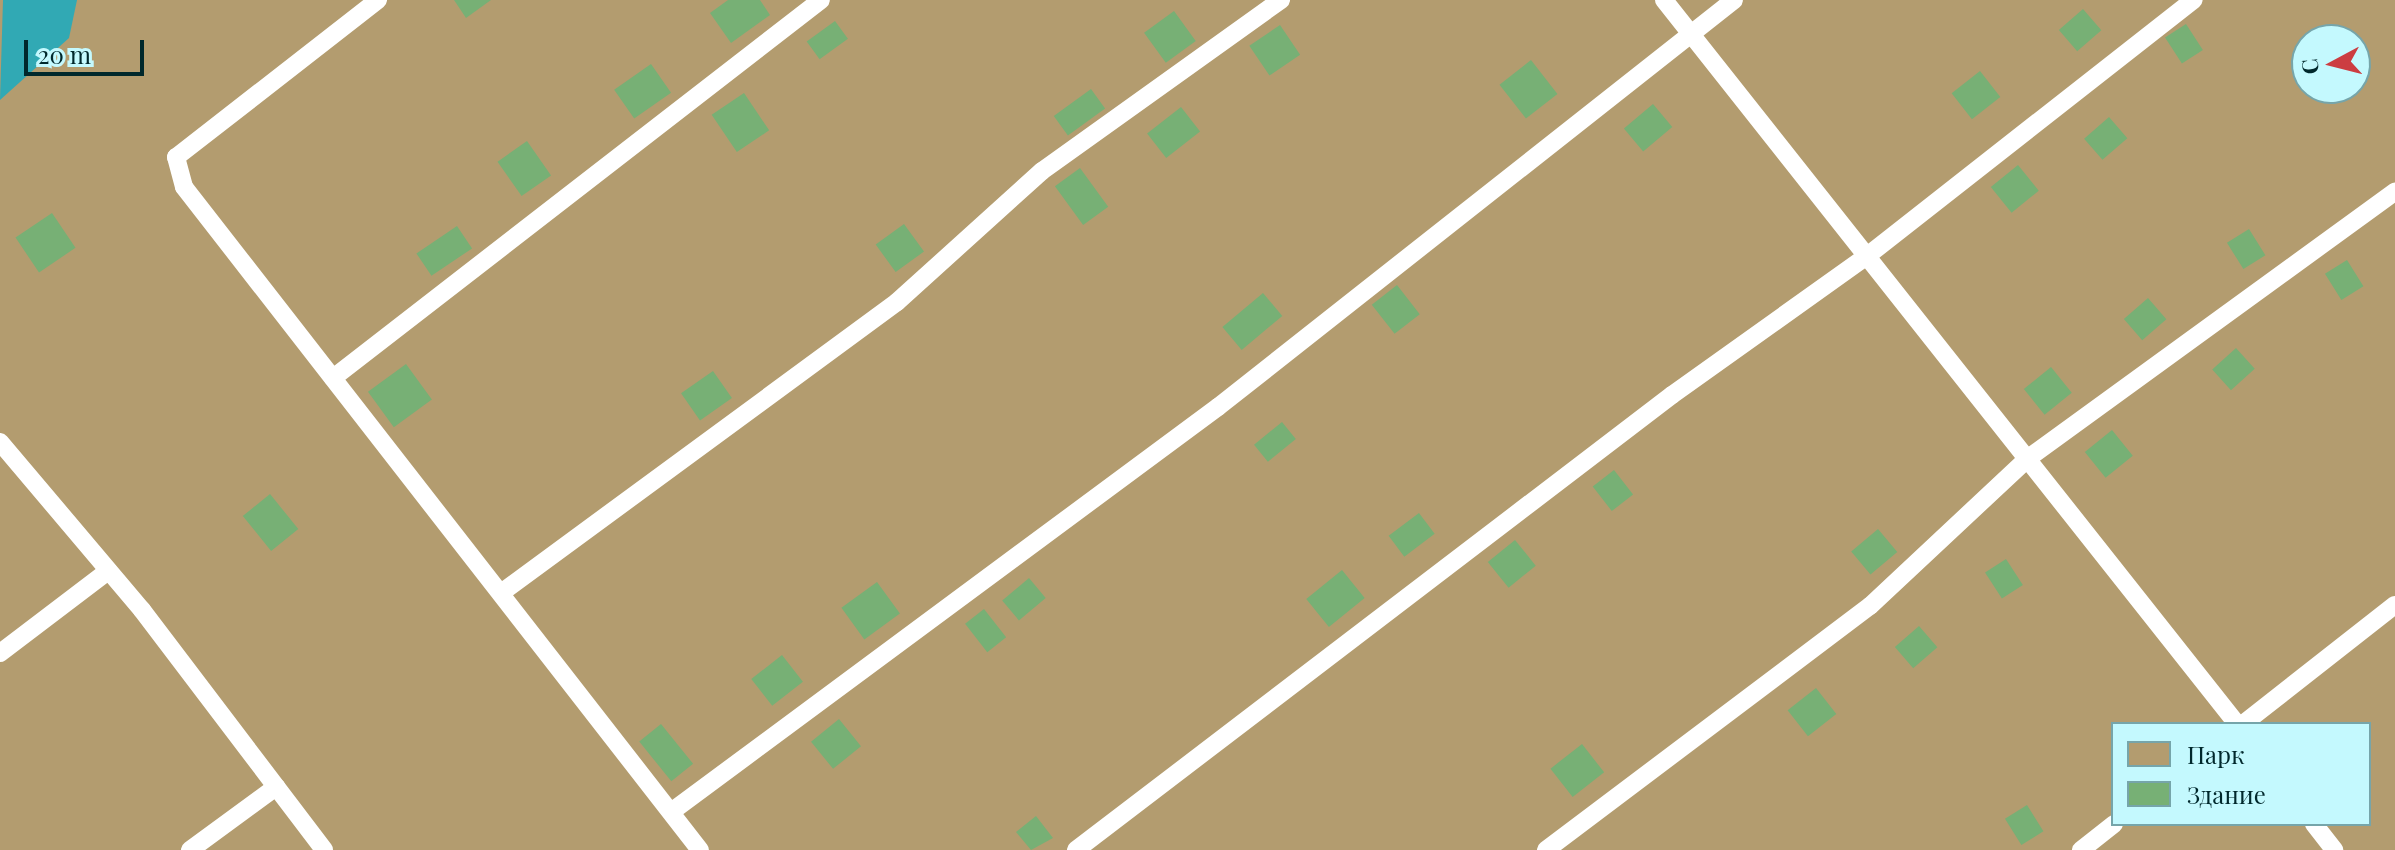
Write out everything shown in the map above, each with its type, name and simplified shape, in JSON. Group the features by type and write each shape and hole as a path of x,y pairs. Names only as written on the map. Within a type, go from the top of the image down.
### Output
{"lane":[{"path":"378,0 176,157 184,187 700,850"},
{"path":"333,378 821,0"},
{"path":"501,593 897,302 1042,171 1281,0"},
{"path":"1664,0 2238,722"},
{"path":"671,812 1218,407 1734,0"},
{"path":"1076,850 1672,395 1867,256 2193,0"},
{"path":"1546,850 1870,606 2027,459 2395,192"},
{"path":"0,442 108,571 324,850"},
{"path":"0,653 108,571"},
{"path":"2243,722 2395,605"},
{"path":"190,850 276,787"},
{"path":"2081,850 2111,826"},
{"path":"2316,826 2334,850"}],"green space":[{"path":"0,0 2395,0 2395,850 0,850"}],"water":[{"path":"3,0 77,0 69,38 0,100"}],"building":[{"path":"454,0 491,0 466,18"},
{"path":"728,0 760,0 770,15 731,43 710,13"},
{"path":"2083,9 2101,30 2077,51 2059,30"},
{"path":"1174,11 1196,41 1166,63 1144,33"},
{"path":"835,21 848,39 820,59 807,42"},
{"path":"2186,24 2203,50 2182,64 2165,38"},
{"path":"1280,25 1300,55 1269,76 1249,46"},
{"path":"1531,60 1557,94 1526,119 1499,85"},
{"path":"651,64 671,93 634,118 614,90"},
{"path":"1980,71 2000,97 1972,119 1952,93"},
{"path":"1091,89 1105,108 1068,135 1054,116"},
{"path":"744,93 769,130 737,152 712,115"},
{"path":"1653,104 1672,127 1643,151 1624,128"},
{"path":"1181,107 1200,131 1166,158 1147,133"},
{"path":"2109,117 2127,138 2102,160 2084,139"},
{"path":"527,141 551,175 522,196 498,162"},
{"path":"2018,165 2039,191 2012,213 1991,187"},
{"path":"1080,168 1108,207 1083,225 1055,186"},
{"path":"52,213 75,248 39,272 16,238"},
{"path":"904,224 924,252 896,272 876,245"},
{"path":"457,226 472,248 431,276 416,253"},
{"path":"2249,229 2265,255 2243,269 2227,243"},
{"path":"2347,260 2363,286 2341,300 2325,274"},
{"path":"1397,285 1420,314 1395,334 1372,305"},
{"path":"1263,293 1282,316 1242,350 1222,327"},
{"path":"2148,298 2166,319 2142,340 2124,319"},
{"path":"2236,348 2255,369 2231,390 2212,369"},
{"path":"406,364 432,400 394,427 368,392"},
{"path":"2051,367 2072,393 2045,415 2024,389"},
{"path":"713,371 732,398 700,420 681,393"},
{"path":"1282,422 1296,439 1268,462 1254,445"},
{"path":"2112,430 2133,456 2106,478 2085,452"},
{"path":"1614,470 1633,494 1612,511 1593,487"},
{"path":"270,494 298,529 271,551 243,516"},
{"path":"1419,513 1435,534 1404,557 1389,536"},
{"path":"1878,529 1897,552 1870,574 1851,551"},
{"path":"1515,540 1536,566 1509,588 1488,562"},
{"path":"2006,559 2023,585 2002,599 1985,573"},
{"path":"1342,570 1365,598 1329,627 1306,599"},
{"path":"1029,578 1046,598 1019,620 1002,600"},
{"path":"877,582 900,614 864,639 841,608"},
{"path":"984,609 1006,637 987,652 965,624"},
{"path":"1919,626 1937,647 1913,668 1895,647"},
{"path":"782,655 803,682 772,706 751,679"},
{"path":"1816,688 1836,714 1808,736 1788,710"},
{"path":"839,719 861,746 833,769 811,742"},
{"path":"661,724 693,764 671,781 639,742"},
{"path":"1582,744 1604,772 1573,797 1550,769"},
{"path":"2027,805 2043,831 2021,845 2005,819"},
{"path":"1036,816 1053,838 1031,850 1016,832"}]}
